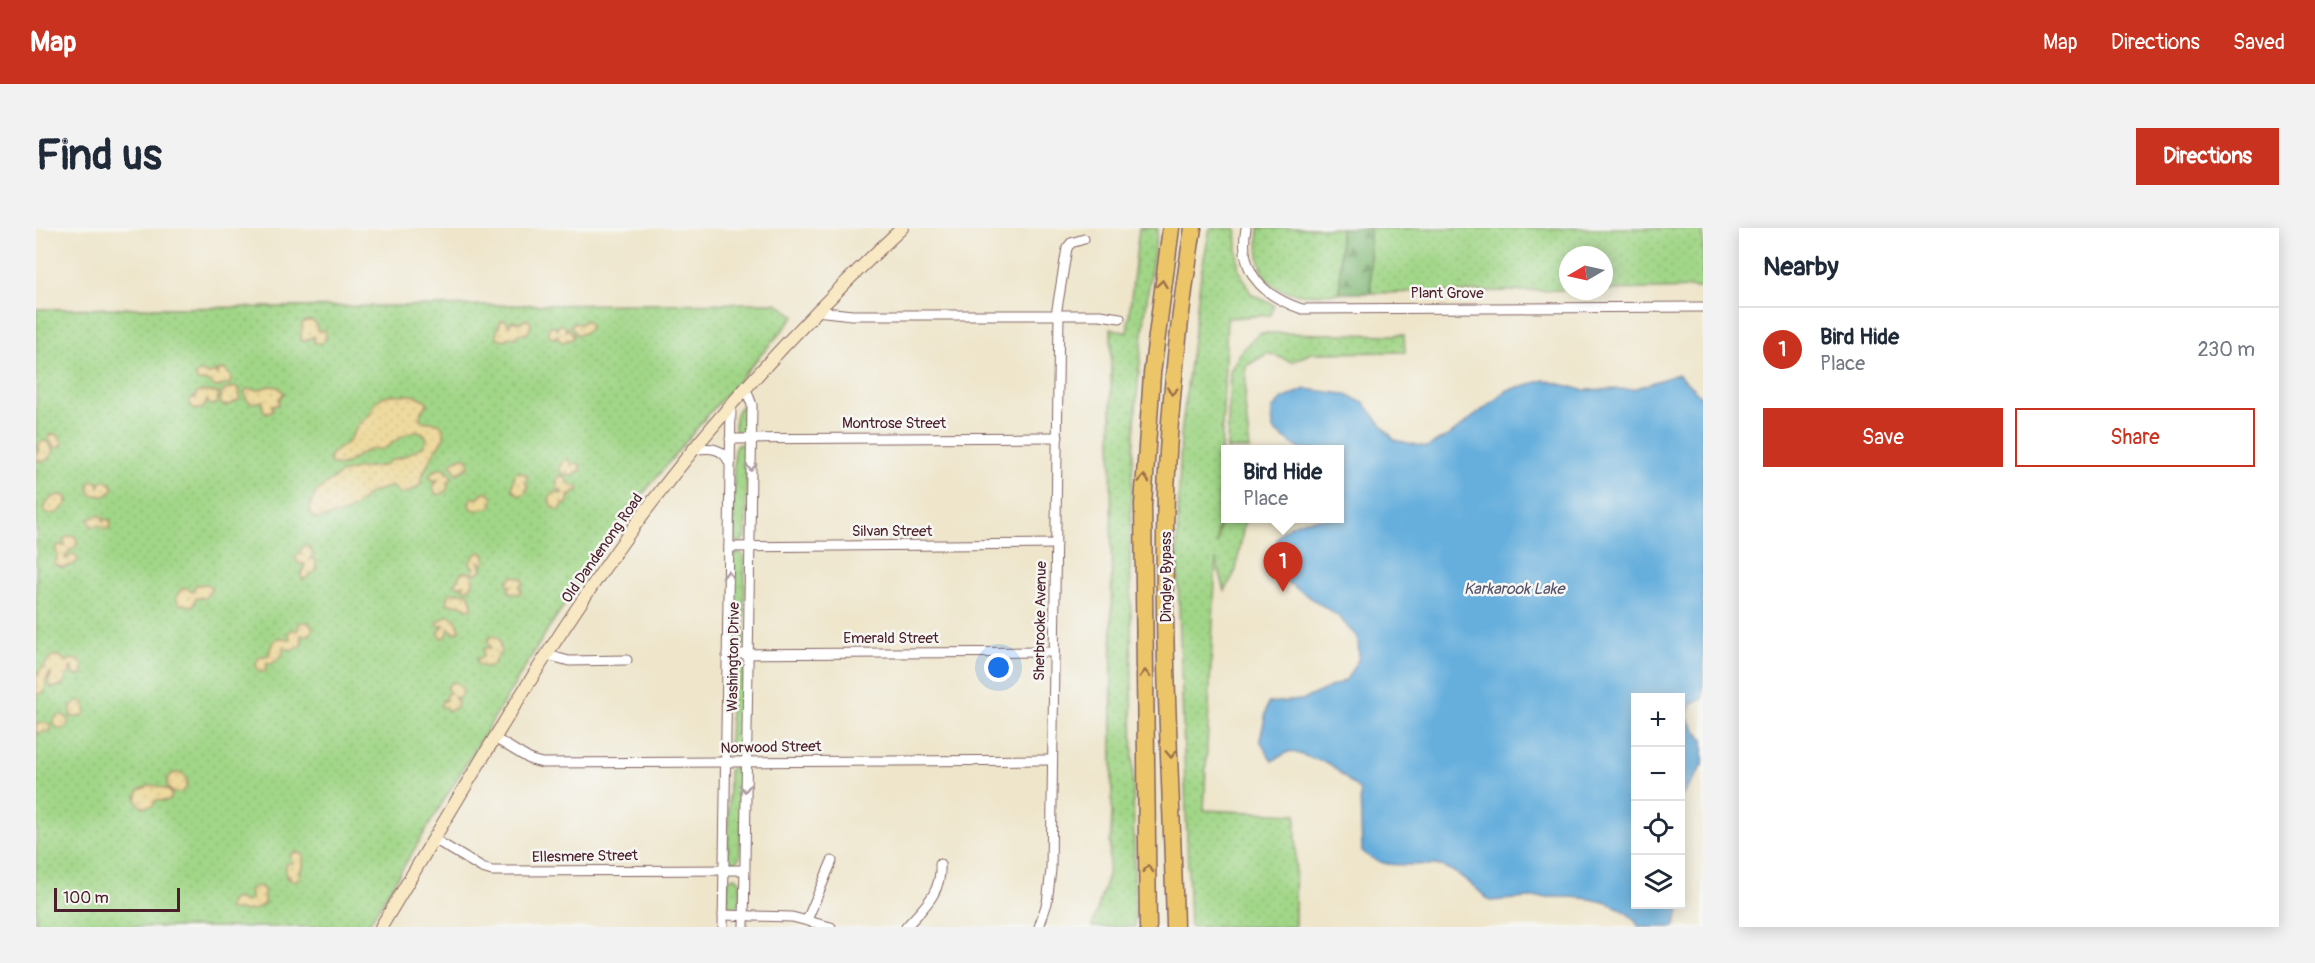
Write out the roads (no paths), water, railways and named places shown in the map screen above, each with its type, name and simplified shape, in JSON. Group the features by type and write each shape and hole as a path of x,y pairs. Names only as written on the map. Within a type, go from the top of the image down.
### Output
{"highway":[{"name":"Dingley Bypass","path":"1148,927 1143,505 1153,363 1171,228"},
{"name":"Dingley Bypass","path":"1175,927 1165,535 1172,401 1193,228"}],"main road":[{"name":"Old Dandenong Road","path":"381,927 547,655 631,531 694,450 746,389 816,311 902,228"}],"street":[{"name":"Plant Grove","path":"1246,228 1245,257 1257,282 1283,303 1302,309 1703,307"},
{"name":"Sherbrooke Avenue","path":"1040,927 1050,882 1058,315 1067,248 1071,243 1084,239"},
{"path":"816,311 857,315 1103,315 1120,318"},
{"name":"Washington Drive","path":"744,927 752,405 746,389"},
{"name":"Washington Drive","path":"723,927 731,406"},
{"name":"Montrose Street","path":"730,439 1058,436"},
{"path":"694,450 708,448 717,450 726,456 730,466"},
{"name":"Silvan Street","path":"729,547 1056,544"},
{"name":"Emerald Street","path":"727,654 1054,652"},
{"path":"547,655 569,661 627,660"},
{"name":"Norwood Street","path":"496,739 537,763 1052,759"},
{"name":"Ellesmere Street","path":"434,839 482,868 492,871 744,870"},
{"path":"807,920 832,861"},
{"path":"906,927 936,892 940,878 940,864"},
{"path":"723,915 780,916 831,927"}],"water":[{"name":"Karkarook Lake","path":"1678,374 1703,398 1703,699 1692,703 1687,717 1703,740 1703,765 1685,791 1685,693 1631,693 1631,909 1680,909 1674,927 1639,927 1628,914 1612,905 1593,900 1549,897 1490,901 1464,879 1442,867 1424,864 1389,864 1372,858 1362,852 1360,791 1330,764 1290,751 1272,761 1260,740 1268,703 1302,700 1346,680 1359,658 1358,638 1338,616 1272,572 1274,547 1284,530 1298,523 1344,523 1344,445 1294,445 1273,430 1272,409 1281,400 1305,389 1344,394 1364,403 1394,440 1427,447 1451,434 1508,390 1545,380 1583,390 1633,389"}],"place":[{"name":"Bird Hide","path":"1283,592"}]}
